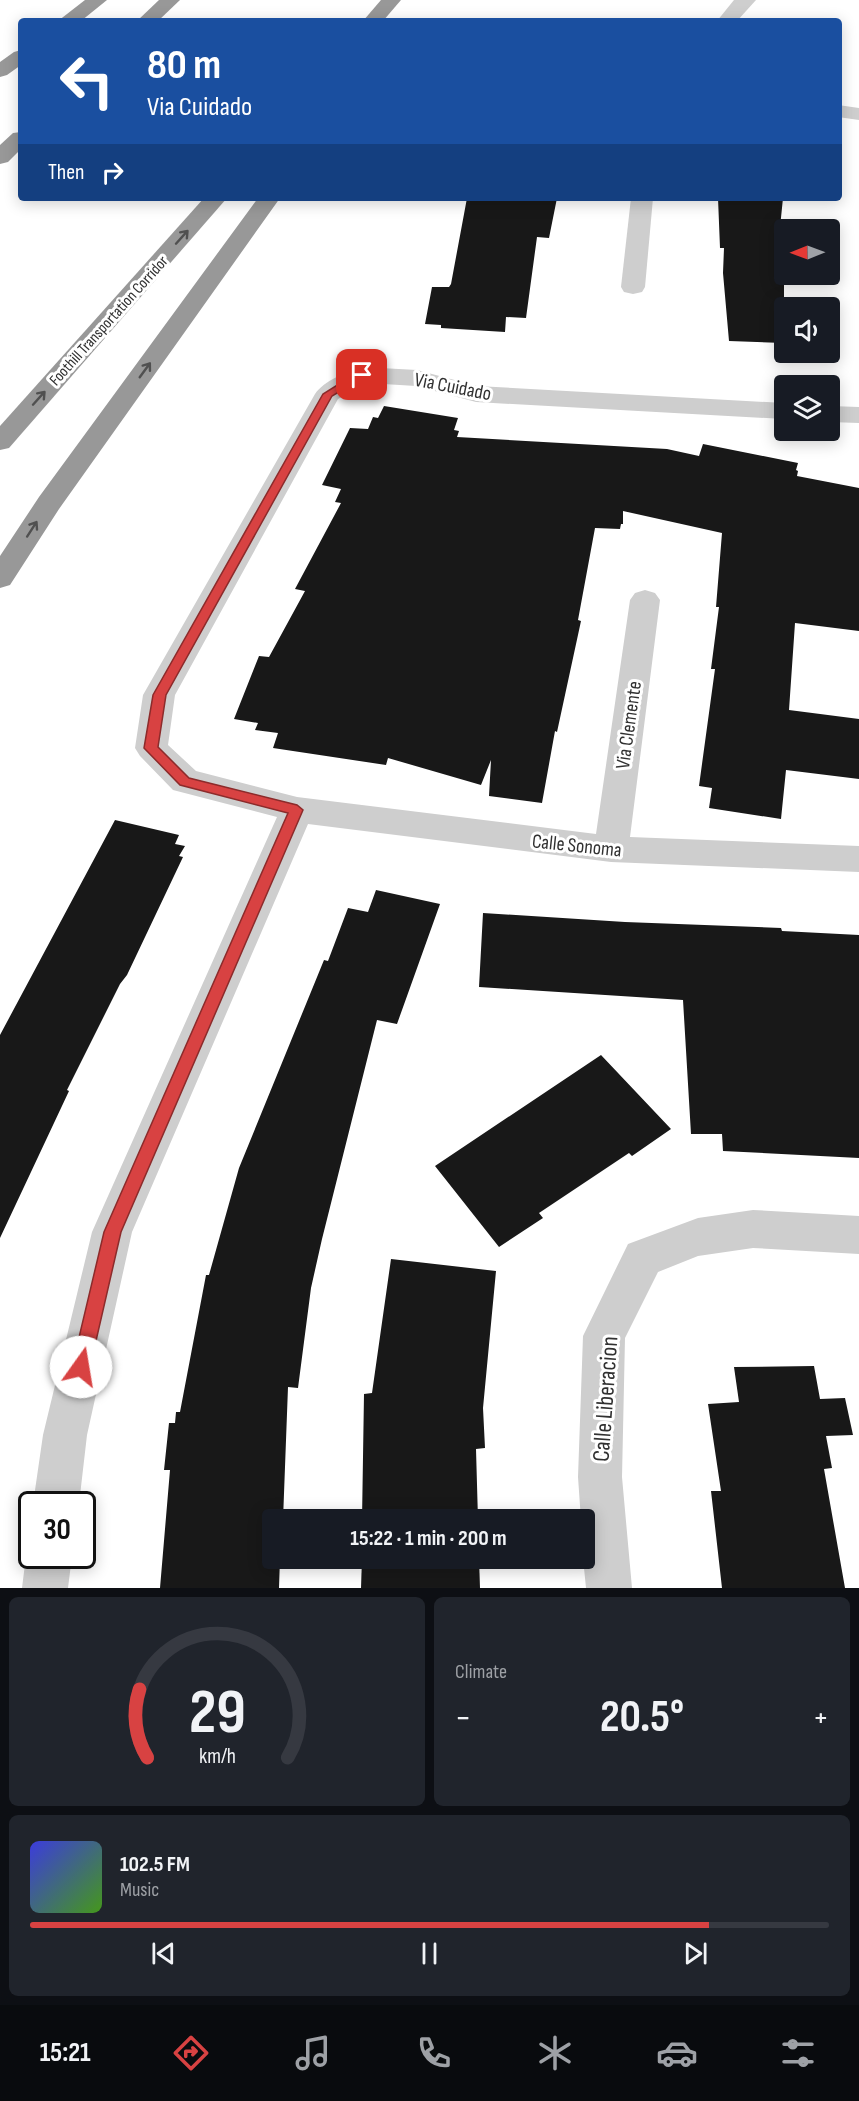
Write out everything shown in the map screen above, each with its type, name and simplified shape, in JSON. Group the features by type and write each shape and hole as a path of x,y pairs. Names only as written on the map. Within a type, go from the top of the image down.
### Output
{"highway":[{"path":"72,18 97,0"},
{"path":"150,18 170,0"},
{"path":"376,18 392,0"},
{"path":"386,18 398,0"},
{"path":"0,71 18,58"},
{"path":"0,158 18,141"},
{"name":"Foothill Transportation Corridor","path":"0,442 213,201"},
{"path":"0,578 49,503 267,201"}],"street":[{"path":"729,18 746,0"},
{"path":"842,112 859,114"},
{"path":"633,286 642,201"},
{"name":"Via Cuidado","path":"297,810 185,782 151,748 159,695 328,394 362,375 417,378 476,394 774,410"},
{"path":"840,414 859,415"},
{"name":"Via Clemente","path":"611,849 645,600"},
{"path":"58,1491 65,1435 112,1232 297,810"},
{"name":"Calle Sonoma","path":"297,810 611,849 859,860"},
{"name":"Calle Liberacion","path":"609,1588 600,1477 604,1336 643,1258 698,1237 753,1229 859,1235"},
{"path":"45,1588 47,1569"}],"building":[{"path":"466,201 556,201 549,238 537,237 526,318 506,317 505,332 441,328 441,325 425,324 432,287 449,287"},
{"path":"718,201 783,201 781,219 774,219 774,285 784,285 784,297 774,297 774,343 729,341 723,273 724,248 720,248"},
{"path":"384,406 458,418 454,430 459,431 457,437 667,449 699,456 703,444 798,463 797,476 859,488 859,631 795,623 789,710 859,719 859,779 786,770 781,819 709,808 712,788 699,786 715,669 711,669 719,607 716,607 722,533 623,511 623,524 620,529 595,528 578,620 581,621 557,732 555,731 542,803 489,796 491,760 481,785 388,758 386,765 273,748 278,733 255,730 258,723 234,719 259,656 269,657 305,591 295,589 341,503 335,502 341,489 322,485 350,428 368,429 373,417 378,418"},
{"path":"115,820 179,835 175,844 185,846 179,856 183,857 127,975 120,984 67,1090 69,1091 0,1238 0,1035"},
{"path":"376,890 440,904 397,1024 377,1020 322,1239 311,1288 298,1388 288,1387 283,1509 262,1509 262,1569 280,1569 279,1588 160,1588 170,1470 164,1470 169,1423 175,1423 176,1412 180,1412 206,1275 209,1275 239,1168 324,960 328,961 348,908 368,912"},
{"path":"483,913 625,922 781,928 782,931 859,935 859,1158 723,1151 722,1134 691,1134 683,1000 479,987"},
{"path":"601,1055 671,1129 632,1156 629,1153 539,1213 543,1218 499,1247 435,1166"},
{"path":"391,1259 496,1271 483,1408 485,1448 476,1449 478,1509 362,1509 364,1394 372,1393"},
{"path":"814,1366 820,1399 845,1398 853,1435 826,1436 832,1468 824,1469 845,1588 722,1588 711,1491 721,1491 708,1404 739,1402 734,1367"},
{"path":"362,1569 479,1569 480,1588 361,1588"}],"route":[{"path":"81,1367 112,1232 297,810 185,782 151,748 159,695 328,394 362,375"}]}
